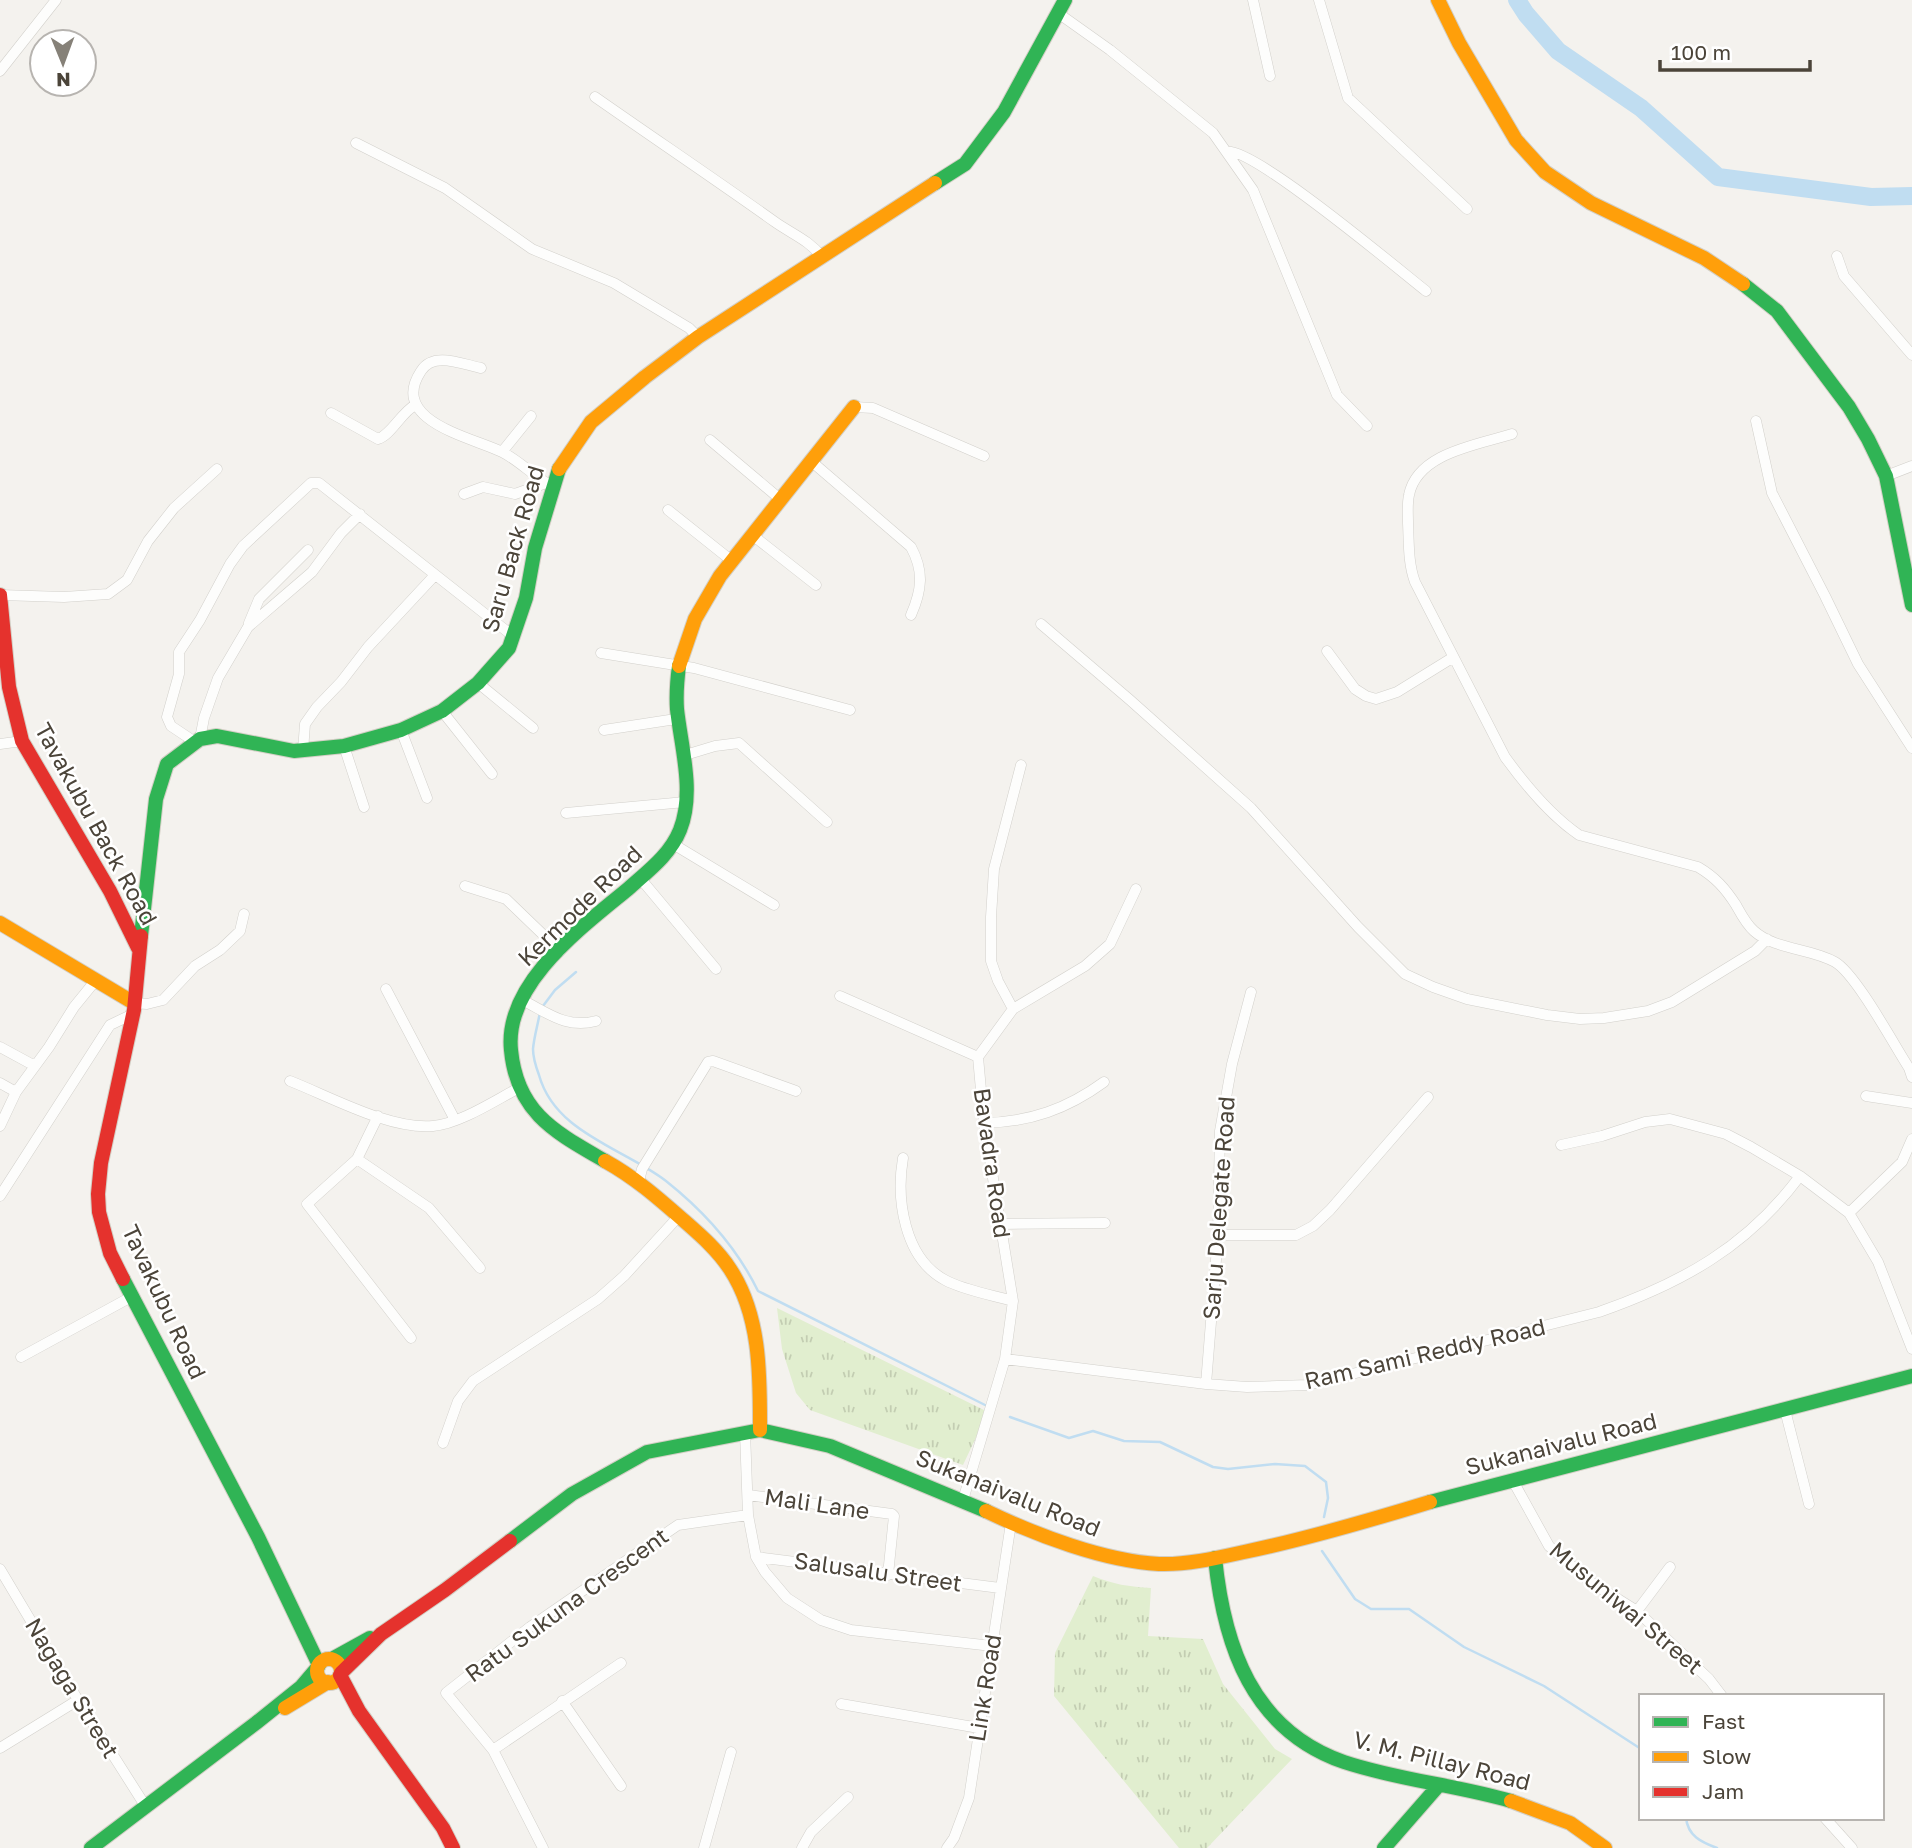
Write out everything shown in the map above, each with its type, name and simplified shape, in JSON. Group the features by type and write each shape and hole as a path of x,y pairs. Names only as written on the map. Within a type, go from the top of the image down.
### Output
{"main road":[{"path":"1438,0 1486,91 1529,156 1545,172 1591,203 1704,258 1777,311 1849,407 1886,476 1912,605"},
{"name":"Saru Back Road","path":"197,740 218,736 303,751 344,746 401,730 442,710 478,683 509,648 526,598 549,484 591,422 650,372 698,337 965,164 1004,112 1062,7"},
{"name":"Kermode Road","path":"517,1089 510,1052 510,1034 520,999 560,951 661,860 681,828 685,802 677,719 679,666 703,604 751,534 854,407"},
{"name":"Tavakubu Back Road","path":"0,595 9,690 13,716 22,741 91,856 139,949"},
{"path":"139,949 156,799 167,764 197,740"},
{"path":"0,923 96,980 133,1009"},
{"name":"Tavakubu Road","path":"139,949 133,1009 109,1122 98,1194 99,1212 110,1253 131,1297 258,1537 293,1609 325,1663"},
{"path":"517,1089 552,1129 640,1175 679,1216 707,1238 723,1258 741,1288 752,1321 760,1369 760,1430"},
{"name":"Sukanaivalu Road","path":"99,1846 301,1687 325,1663 381,1634 446,1590 582,1488 647,1452 760,1430 830,1446 963,1500 1011,1523 1109,1557 1161,1564 1215,1558 1310,1538 1453,1495 1912,1377"},
{"name":"V. M. Pillay Road","path":"1215,1558 1222,1612 1238,1664 1269,1711 1292,1733 1325,1754 1379,1771 1489,1795 1560,1815 1600,1846"},
{"name":"Sukanaivalu Road","path":"256,1723 335,1678 381,1634"},
{"path":"325,1663 339,1664 335,1678 321,1679 325,1663"},
{"path":"335,1678 443,1828 453,1848"},
{"path":"1384,1848 1439,1785"}],"street":[{"path":"0,71 56,0"},
{"path":"1253,0 1270,76"},
{"path":"1319,0 1348,99 1467,209"},
{"path":"1062,7 1213,133 1227,152 1253,190 1337,395 1367,426"},
{"path":"595,97 808,242 822,257"},
{"path":"356,143 445,188 532,249 614,283 689,328 698,337"},
{"path":"1227,152 1234,151 1250,159 1301,194 1426,291"},
{"path":"1837,256 1844,276 1912,355"},
{"path":"481,368 447,360 434,360 425,364 413,387 415,405 432,421 449,431 502,452 549,484"},
{"path":"331,413 374,438 382,439 406,411 415,405"},
{"path":"854,407 873,408 984,456"},
{"path":"502,452 531,416"},
{"path":"1756,421 1772,493 1858,664 1912,748"},
{"path":"1512,434 1429,464 1413,482 1409,496 1410,567 1452,657 1505,757 1564,825 1579,835 1698,867 1713,876 1724,888 1755,932 1767,939 1820,955 1838,964 1862,993 1912,1077"},
{"path":"710,440 780,499"},
{"path":"811,461 911,547 918,559 920,579 920,594 911,615"},
{"path":"1886,476 1912,466"},
{"path":"0,595 64,597 108,594 127,580 148,541 174,508 216,469"},
{"path":"308,550 259,599 248,627 218,678 197,740 171,726 167,717 179,674 179,652 243,546 311,483 319,483 360,514 513,636"},
{"path":"464,494 483,487 514,494 549,484"},
{"path":"668,510 732,561"},
{"path":"248,627 312,572 341,533 360,514"},
{"path":"751,534 816,585"},
{"path":"303,751 305,724 317,706 435,575"},
{"path":"1041,624 1251,808 1358,927 1405,974 1433,987 1467,999 1547,1016 1604,1018 1648,1011 1672,1002 1755,951 1767,939"},
{"path":"1328,651 1355,689 1376,699 1397,692 1452,657"},
{"path":"601,653 694,668 850,710"},
{"path":"478,683 533,728"},
{"path":"442,710 492,774"},
{"path":"604,730 677,719"},
{"path":"401,730 426,798"},
{"path":"0,744 22,741"},
{"path":"682,756 715,746 738,743 827,822"},
{"path":"344,746 364,807"},
{"path":"1013,1009 991,961 991,917 994,869 1021,765"},
{"path":"566,813 685,802"},
{"path":"673,844 774,905"},
{"path":"640,878 716,969"},
{"path":"464,886 506,898 560,951"},
{"name":"Bavadra Road","path":"963,1500 1005,1359 1013,1301 985,1123 978,1057 1013,1009 1085,966 1111,944 1136,889"},
{"path":"0,1195 110,1025 133,1009 163,1000 195,966 220,950 240,931 244,914"},
{"path":"0,1126 16,1092 74,1007 96,980"},
{"path":"386,989 455,1121"},
{"name":"Sarju Delegate Road","path":"1206,1384 1218,1236 1220,1131 1232,1064 1251,992"},
{"path":"840,996 978,1057"},
{"path":"520,999 569,1023 581,1025 596,1021"},
{"path":"0,1047 35,1066"},
{"path":"640,1175 709,1062 713,1061 796,1091"},
{"path":"290,1081 378,1116 412,1126 435,1126 455,1121 517,1089"},
{"path":"985,1123 1011,1123 1044,1115 1087,1095 1104,1082"},
{"path":"0,1083 16,1092"},
{"path":"1866,1096 1912,1103"},
{"path":"1218,1236 1296,1235 1313,1226 1428,1097"},
{"path":"378,1116 357,1159 307,1205 411,1338"},
{"path":"1561,1145 1602,1136 1644,1122 1670,1119 1726,1134 1800,1176 1849,1213 1878,1262 1912,1349"},
{"path":"1849,1213 1902,1162 1912,1139"},
{"path":"902,1158 902,1209 909,1235 922,1262 945,1280 1013,1301"},
{"path":"357,1159 429,1208 480,1268"},
{"name":"Ram Sami Reddy Road","path":"1005,1359 1206,1384 1247,1387 1308,1385 1560,1322 1635,1299 1671,1284 1745,1236 1786,1196 1800,1176"},
{"path":"443,1443 458,1401 474,1381 598,1299 624,1276 679,1216"},
{"path":"1001,1224 1105,1223"},
{"path":"22,1356 131,1297"},
{"path":"1785,1410 1809,1504"},
{"path":"745,1433 748,1515 756,1557 787,1598 821,1620 850,1630 992,1646"},
{"name":"Musuniwai Street","path":"1513,1481 1549,1546 1589,1581 1637,1611 1721,1694"},
{"name":"Mali Lane","path":"748,1495 894,1516 888,1574"},
{"name":"Ratu Sukuna Crescent","path":"543,1848 493,1750 446,1693 530,1627 678,1525 748,1515"},
{"name":"Link Road","path":"947,1848 954,1839 969,1798 1011,1523"},
{"name":"Salusalu Street","path":"756,1557 1000,1588"},
{"path":"1637,1611 1670,1567"},
{"name":"Nagaga Street","path":"0,1569 146,1807"},
{"path":"493,1750 621,1663"},
{"path":"0,1748 78,1700"},
{"path":"562,1702 621,1786"},
{"path":"841,1704 979,1728"},
{"path":"704,1848 731,1752"},
{"path":"802,1848 811,1832 848,1797"},
{"path":"1827,1820 1852,1848"}],"green space":[{"path":"777,1308 988,1412 963,1465 810,1410 796,1393 782,1349"},
{"path":"1093,1576 1121,1585 1151,1588 1148,1636 1203,1639 1223,1684 1275,1749 1292,1759 1207,1848 1179,1848 1054,1696 1055,1653"}],"waterway":[{"path":"1517,0 1558,51 1641,108 1718,177 1871,197 1912,196"},
{"path":"543,1006 555,990 576,972"},
{"path":"540,1012 533,1049 547,1095 575,1125 649,1169 707,1218 730,1245 758,1291 987,1406"},
{"path":"1010,1417 1069,1438 1093,1431 1124,1441 1160,1442 1213,1467 1228,1469 1275,1464 1305,1466 1326,1482 1328,1498 1324,1517"},
{"path":"1322,1551 1355,1599 1371,1609 1409,1609 1464,1647 1544,1686 1639,1748"},
{"path":"1686,1820 1696,1838 1717,1848"}],"traffic: fast":[{"path":"935,183 965,164 1004,112 1065,0"},
{"path":"1743,284 1777,311 1849,407 1868,439 1886,476 1912,605"},
{"path":"141,936 156,799 167,764 200,739 217,736 294,751 344,746 401,730 442,711 478,683 509,648 526,598 535,548 559,469"},
{"path":"605,1161 555,1130 530,1105 515,1072 511,1050 512,1026 520,1002 550,959 589,921 658,862 676,839 684,815 687,785 677,709 679,666"},
{"path":"123,1279 258,1537 319,1665"},
{"path":"1430,1502 1912,1376"},
{"path":"510,1541 572,1494 647,1452 760,1430 830,1446 986,1511"},
{"path":"1215,1558 1219,1591 1236,1653 1248,1681 1265,1707 1286,1729 1312,1748 1344,1762 1511,1801"},
{"path":"332,1659 370,1638"},
{"path":"91,1848 256,1723 301,1687 318,1667"},
{"path":"1384,1848 1439,1785"}],"traffic: slow":[{"path":"1438,0 1459,43 1516,140 1545,172 1591,203 1704,258 1743,284"},
{"path":"559,469 591,422 645,377 698,337 935,183"},
{"path":"679,666 695,619 720,576 854,407"},
{"path":"0,923 134,1003"},
{"path":"605,1161 636,1181 673,1211 708,1242 730,1269 748,1306 757,1347 760,1430"},
{"path":"986,1511 1048,1538 1093,1552 1138,1562 1170,1564 1213,1559 1291,1541 1430,1502"},
{"path":"329,1659 337,1663 341,1671 337,1679 329,1683 321,1679 317,1671 321,1663 329,1659"},
{"path":"285,1708 328,1682"},
{"path":"1511,1801 1570,1823 1605,1848"}],"traffic: jam":[{"path":"0,595 9,687 22,741 110,891 138,948"},
{"path":"123,1279 110,1253 99,1212 98,1194 101,1163 134,1010 141,936"},
{"path":"341,1673 381,1634 510,1541"},
{"path":"340,1675 359,1711 443,1828 453,1848"}]}
